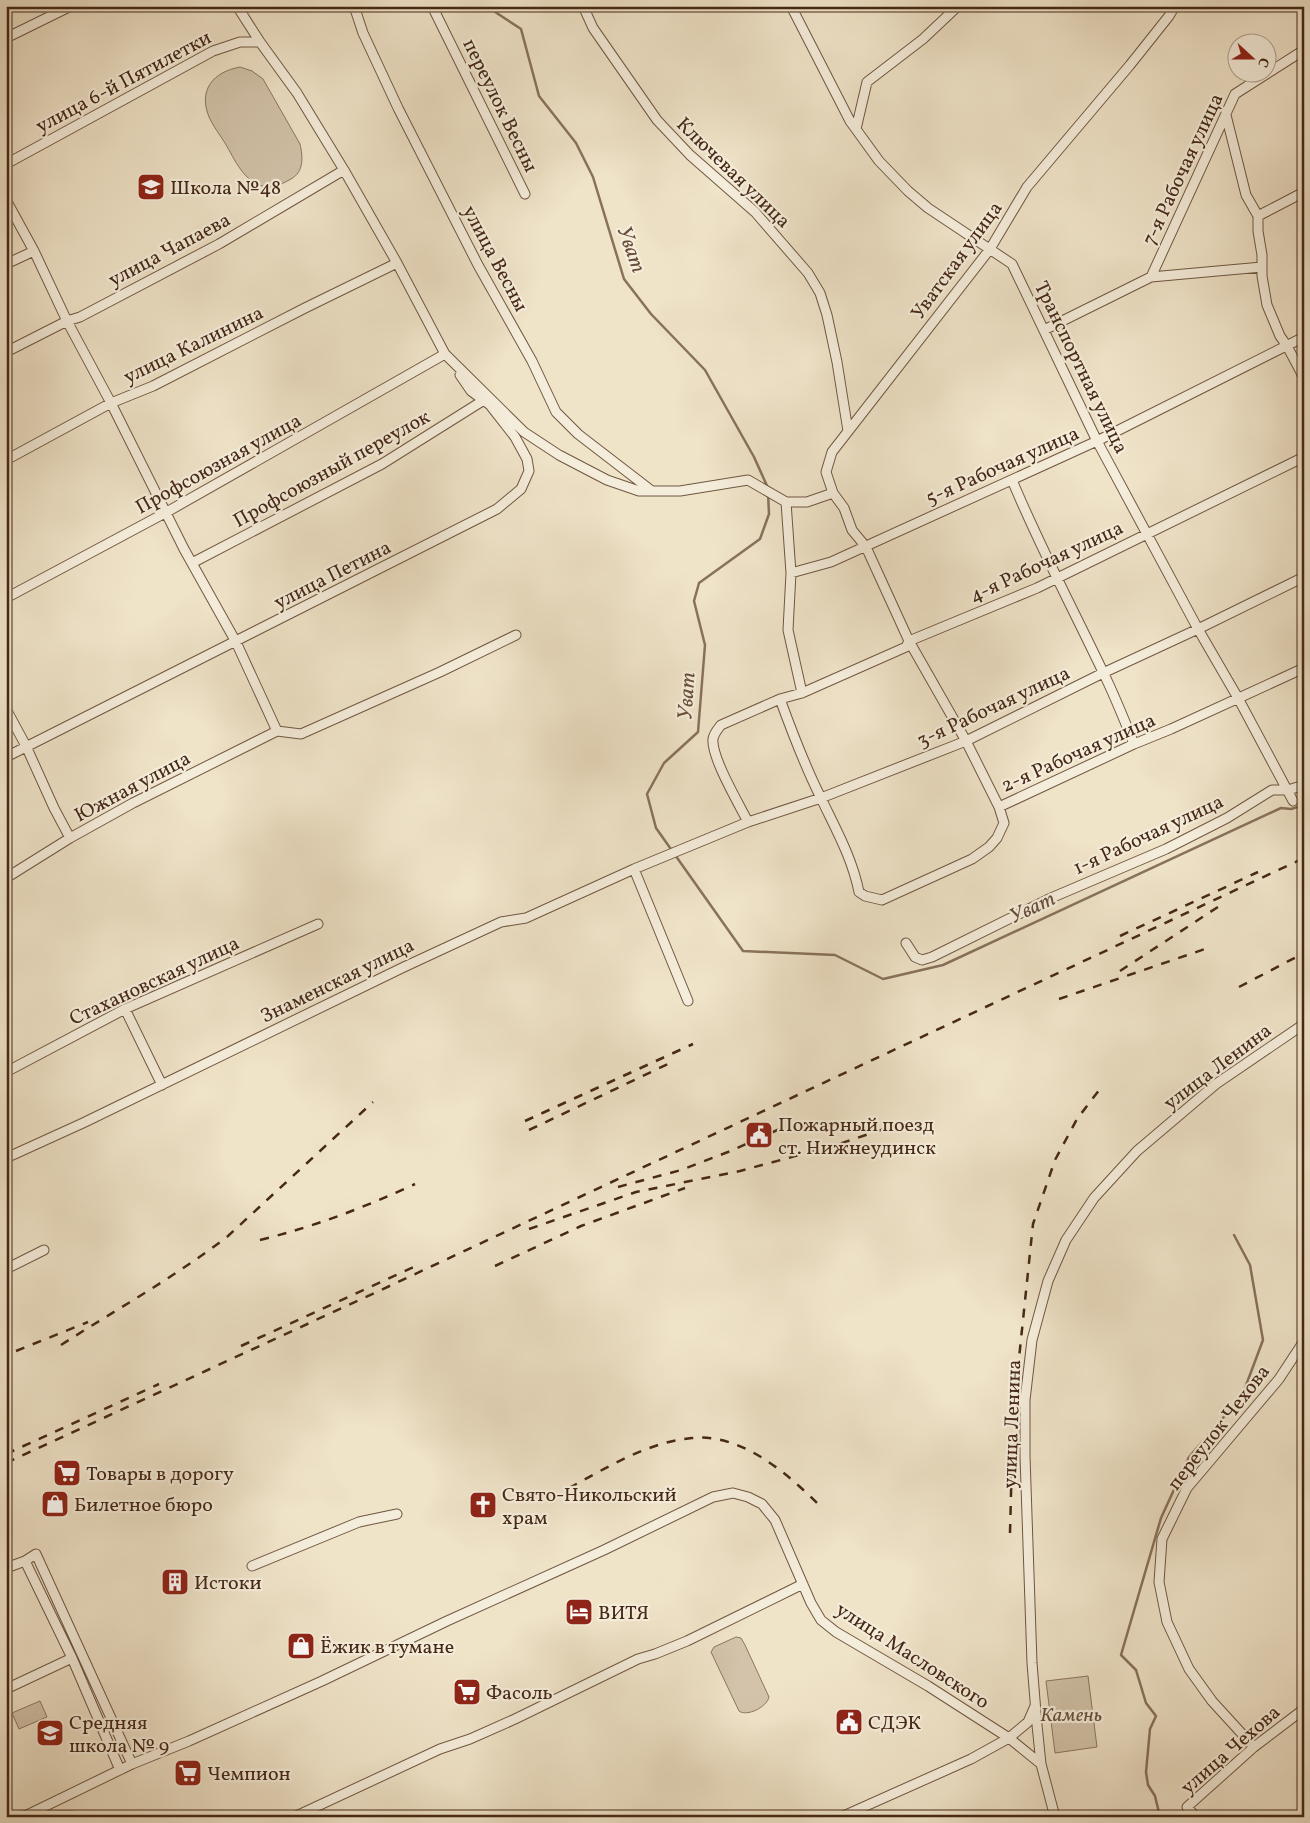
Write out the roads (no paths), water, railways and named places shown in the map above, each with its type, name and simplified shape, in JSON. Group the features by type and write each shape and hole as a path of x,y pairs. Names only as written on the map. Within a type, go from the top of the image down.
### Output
{"street":[{"path":"6,38 71,6"},
{"path":"237,6 260,42 298,93 398,263 445,354 524,432 552,451 607,480 639,491 680,491 748,480 786,502 807,502 833,493"},
{"name":"улица Весны","path":"354,6 363,33 398,108 478,265 532,361 556,412 578,434 652,491"},
{"name":"переулок Весны","path":"432,6 525,194"},
{"name":"Ключевая улица","path":"583,6 593,28 656,120 690,155 755,212 812,280 820,293 827,315 848,431"},
{"name":"Транспортная улица","path":"791,6 856,129 880,161 908,191 928,208 1012,264 1098,441 1198,630 1238,698 1293,801"},
{"path":"856,129 867,82 923,39 958,6"},
{"name":"Уватская улица","path":"999,807 966,741 909,641 866,547 852,530 844,508 833,493 826,472 832,452 990,249 1027,187 1141,51 1169,16 1174,6"},
{"name":"улица 6-й Пятилетки","path":"6,164 213,51 240,42 260,42"},
{"name":"7-я Рабочая улица","path":"1151,277 1235,94 1304,50"},
{"path":"1226,115 1246,195 1258,216 1262,276 1268,305 1280,336 1304,378"},
{"name":"улица Чапаева","path":"6,352 67,321 80,317 218,244 344,170"},
{"path":"1258,216 1304,192"},
{"path":"6,200 34,251 67,321 192,563 236,642 277,731 301,734 440,672 516,635"},
{"path":"6,264 34,251"},
{"name":"улица Калинина","path":"6,460 111,403 153,386 305,308 398,263"},
{"path":"1044,330 1151,277 1262,267"},
{"name":"5-я Рабочая улица","path":"791,573 831,562 866,547 1098,441 1304,337"},
{"name":"улица Петина","path":"6,757 497,509 521,489 529,470 527,459 515,437 484,400 471,391 445,354"},
{"name":"Профсоюзная улица","path":"6,598 166,513 445,354"},
{"name":"Профсоюзный переулок","path":"192,563 382,464 484,400"},
{"name":"4-я Рабочая улица","path":"748,822 724,775 714,750 713,738 721,725 780,699 802,693 906,647 909,641 1056,579 1304,457"},
{"path":"1012,480 1056,579 1104,672 1134,744"},
{"path":"786,502 791,573 788,630 802,693"},
{"name":"3-я Рабочая улица","path":"689,848 748,822 821,798 966,741 1104,672 1198,630 1304,578"},
{"name":"2-я Рабочая улица","path":"821,798 836,826 856,876 859,892 865,896 882,900 972,859 989,847 997,838 1004,823 999,807 1304,668"},
{"path":"780,699 796,744 821,798"},
{"path":"6,709 70,838"},
{"name":"Южная улица","path":"6,878 70,838 133,803 277,731"},
{"name":"1-я Рабочая улица","path":"906,943 915,958 922,960 932,958 1052,898 1166,849 1227,818 1272,790 1288,790 1304,786"},
{"name":"Знаменская улица","path":"6,1158 501,922 526,918 634,869 689,848"},
{"path":"634,869 688,1001"},
{"name":"Стахановская улица","path":"6,1072 125,1009 318,924"},
{"path":"125,1009 162,1085"},
{"name":"улица Ленина","path":"1055,1817 1041,1764 1032,1663 1025,1400 1032,1340 1048,1282 1066,1240 1094,1198 1137,1151 1216,1084 1304,1024"},
{"path":"6,1269 44,1250"},
{"name":"переулок Чехова","path":"1254,1747 1212,1701 1189,1669 1167,1622 1159,1582 1162,1539 1187,1488 1279,1379 1304,1341"},
{"name":"улица Масловского","path":"24,1816 132,1764 189,1742 322,1681 447,1621 604,1550 713,1497 733,1493 748,1496 762,1504 775,1520 811,1603 821,1620 836,1632 891,1663 1009,1738 1041,1764"},
{"path":"252,1566 359,1522 397,1514"},
{"path":"6,1568 25,1561 36,1554 132,1764"},
{"path":"25,1561 72,1658 120,1770"},
{"path":"294,1817 440,1749 470,1739 515,1719 638,1658 655,1654 687,1641 803,1584"},
{"path":"6,1689 72,1658"},
{"path":"841,1817 971,1758 1009,1738 1028,1722 1036,1705"},
{"name":"улица Чехова","path":"1196,1817 1187,1807 1254,1747 1304,1709"},
{"name":"улица Масловского","path":"24,1816 68,1816"}],"waterway":[{"name":"Уват","path":"486,6 521,29 539,96 576,143 593,177 624,279 651,314 705,370 754,457 768,488"},
{"name":"Уват","path":"768,493 769,514 760,539 699,583 694,601 705,645 698,732 664,763 647,794 656,828 743,951 835,955 883,979 943,965 1281,808 1291,809 1304,805"},
{"path":"1160,1817 1155,1796 1148,1785 1146,1772 1150,1729 1156,1716 1146,1703 1136,1670 1121,1655 1161,1518 1189,1457 1242,1396 1263,1340 1250,1265 1234,1235"}],"railway":[{"path":"6,1463 381,1290 1304,858"},
{"path":"1120,936 1258,872"},
{"path":"1120,971 1224,903"},
{"path":"1059,999 1205,949"},
{"path":"1239,987 1304,953"},
{"path":"525,1121 693,1044"},
{"path":"529,1130 668,1064"},
{"path":"1010,1533 1013,1416 1033,1224 1055,1160 1077,1119 1103,1085"},
{"path":"61,1345 167,1279 228,1236 373,1102"},
{"path":"618,1187 681,1170 728,1152 791,1124"},
{"path":"529,1229 636,1192 740,1171 836,1145 896,1125"},
{"path":"260,1240 339,1216 415,1184"},
{"path":"495,1266 581,1226 685,1188"},
{"path":"241,1346 418,1265"},
{"path":"16,1351 88,1322"},
{"path":"6,1454 159,1384"},
{"path":"569,1488 613,1464 644,1450 676,1440 710,1438 728,1442 762,1458 793,1480 819,1505"}],"place":[{"name":"Школа №48","path":"151,187"},
{"name":"Пожарный поезд ст. Нижнеудинск","path":"759,1135"},
{"name":"Товары в дорогу","path":"67,1473"},
{"name":"Билетное бюро","path":"55,1504"},
{"name":"Свято-Никольский храм","path":"483,1505"},
{"name":"Истоки","path":"175,1582"},
{"name":"ВИТЯ","path":"579,1612"},
{"name":"Ёжик в тумане","path":"301,1646"},
{"name":"Фасоль","path":"467,1692"},
{"name":"СДЭК","path":"849,1722"},
{"name":"Средняя школа № 9","path":"50,1733"},
{"name":"Чемпион","path":"188,1773"}],"park label":[{"name":"Камень","path":"1071,1714"}]}
